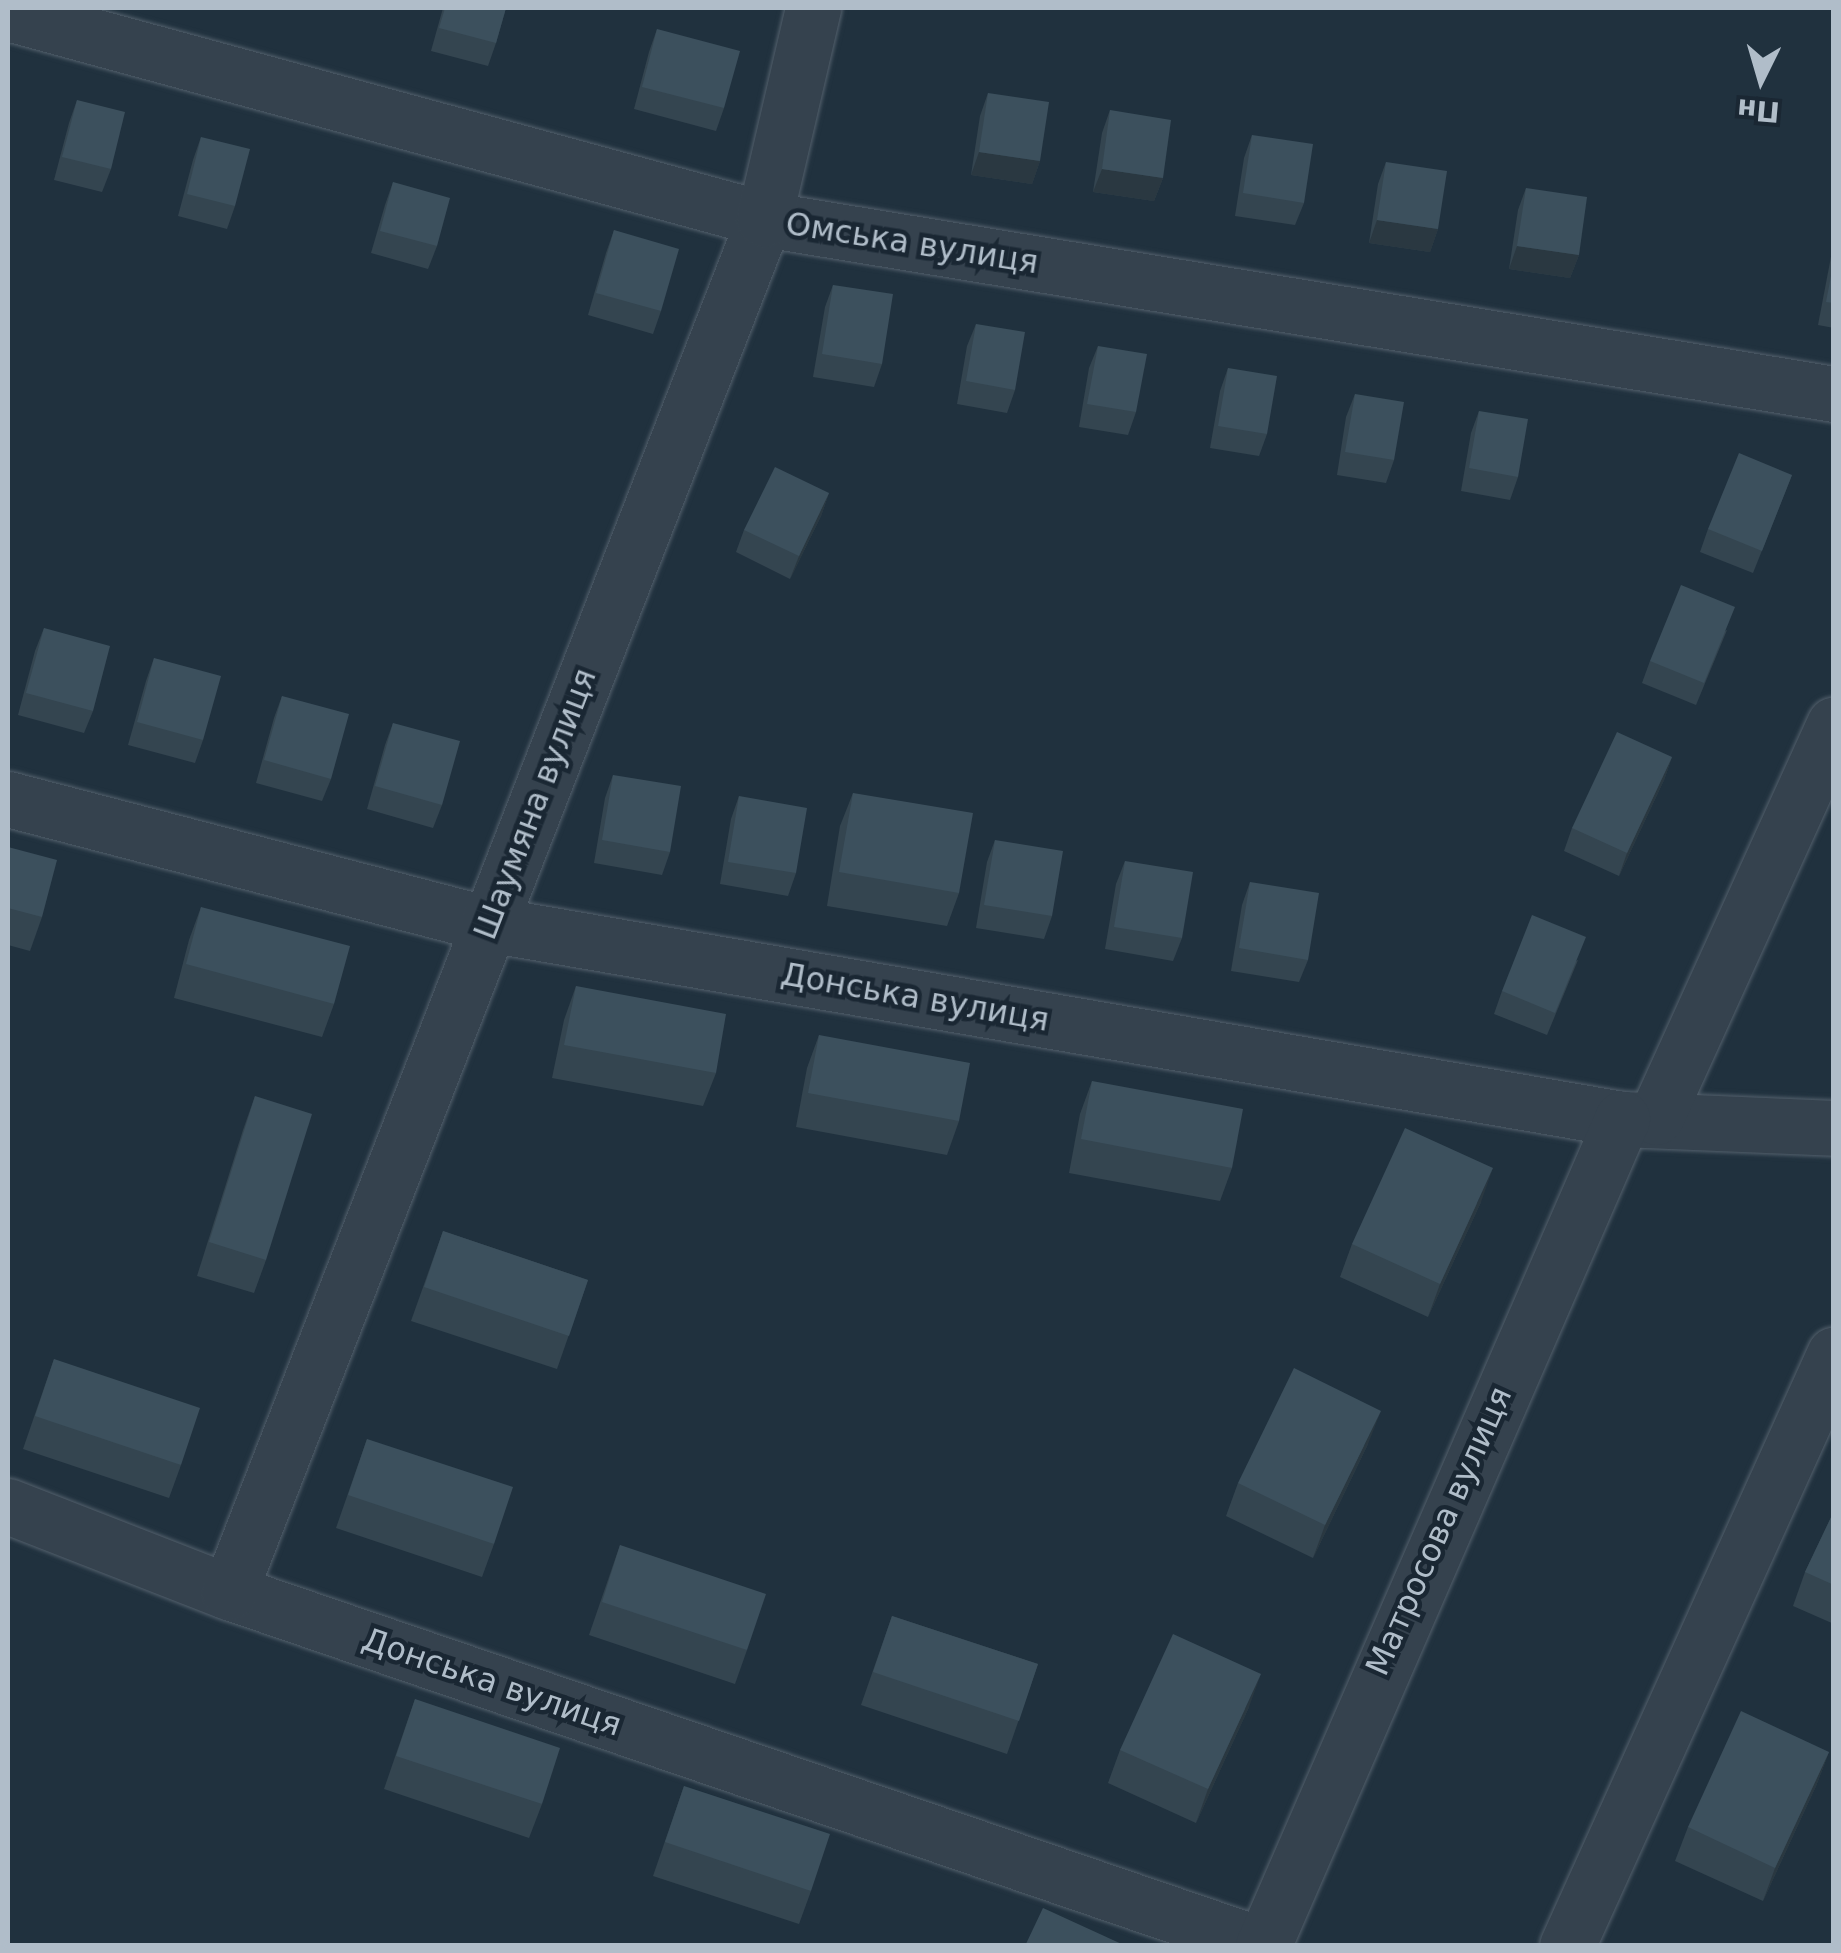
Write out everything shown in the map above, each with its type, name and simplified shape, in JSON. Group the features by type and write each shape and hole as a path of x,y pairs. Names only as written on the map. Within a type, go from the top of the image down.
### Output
{"street":[{"name":"Шаумяна вулиця","path":"229,1592 764,219 813,8"},
{"name":"Омська вулиця","path":"8,12 764,219 1834,394"},
{"name":"Матросова вулиця","path":"1264,1945 1639,1118 1834,726"},
{"name":"Донська вулиця","path":"8,800 488,924 1639,1118 1834,1128"},
{"path":"1567,1946 1834,1356"},
{"name":"Донська вулиця","path":"8,1506 229,1592 1264,1945"}],"building":[{"path":"445,8 506,8 496,43 439,28"},
{"path":"657,29 740,51 724,108 642,87"},
{"path":"988,93 1049,102 1040,161 979,152"},
{"path":"77,100 125,112 111,169 62,157"},
{"path":"1110,110 1171,120 1163,178 1102,169"},
{"path":"1252,135 1313,144 1304,203 1243,193"},
{"path":"201,137 250,149 235,206 187,194"},
{"path":"1386,162 1447,171 1438,229 1377,220"},
{"path":"393,182 450,198 437,246 380,231"},
{"path":"1526,188 1587,197 1579,255 1517,246"},
{"path":"614,230 679,249 661,311 596,293"},
{"path":"1834,260 1834,303 1826,302"},
{"path":"833,285 893,294 882,364 822,354"},
{"path":"976,324 1025,332 1015,390 966,381"},
{"path":"1098,346 1147,354 1136,412 1087,404"},
{"path":"1228,368 1277,376 1267,434 1218,426"},
{"path":"1355,394 1404,402 1394,460 1345,452"},
{"path":"1479,411 1528,419 1518,477 1469,468"},
{"path":"1739,453 1792,475 1762,551 1708,529"},
{"path":"775,467 829,493 799,556 744,530"},
{"path":"1681,585 1735,607 1704,683 1650,661"},
{"path":"44,628 110,646 93,711 26,693"},
{"path":"154,658 221,676 203,740 137,722"},
{"path":"282,696 349,714 331,779 264,760"},
{"path":"393,723 460,741 442,805 375,786"},
{"path":"1617,732 1672,757 1627,853 1572,828"},
{"path":"613,775 681,786 670,852 602,840"},
{"path":"853,793 973,813 959,893 839,872"},
{"path":"739,796 807,808 796,873 728,862"},
{"path":"995,840 1063,851 1052,916 984,905"},
{"path":"8,847 57,860 42,917 8,908"},
{"path":"1125,861 1193,872 1182,938 1114,927"},
{"path":"1250,882 1319,893 1308,960 1239,948"},
{"path":"201,907 350,946 334,1004 186,964"},
{"path":"1532,915 1586,937 1555,1013 1502,991"},
{"path":"576,986 726,1014 716,1073 564,1045"},
{"path":"819,1035 970,1063 959,1121 808,1093"},
{"path":"1092,1081 1243,1109 1232,1168 1081,1139"},
{"path":"255,1096 312,1114 266,1260 209,1242"},
{"path":"1405,1128 1493,1168 1440,1284 1352,1244"},
{"path":"443,1231 588,1280 569,1336 424,1287"},
{"path":"54,1359 200,1408 181,1465 35,1416"},
{"path":"1294,1368 1381,1411 1325,1525 1238,1483"},
{"path":"367,1439 513,1487 494,1544 348,1495"},
{"path":"1834,1511 1834,1585 1805,1572"},
{"path":"620,1545 766,1594 747,1650 602,1602"},
{"path":"892,1616 1038,1664 1019,1721 873,1672"},
{"path":"1173,1634 1261,1674 1208,1789 1120,1750"},
{"path":"415,1699 560,1748 542,1804 396,1756"},
{"path":"1741,1711 1829,1752 1775,1868 1688,1827"},
{"path":"684,1786 830,1834 811,1891 665,1842"},
{"path":"1043,1908 1126,1946 1025,1946"}]}
